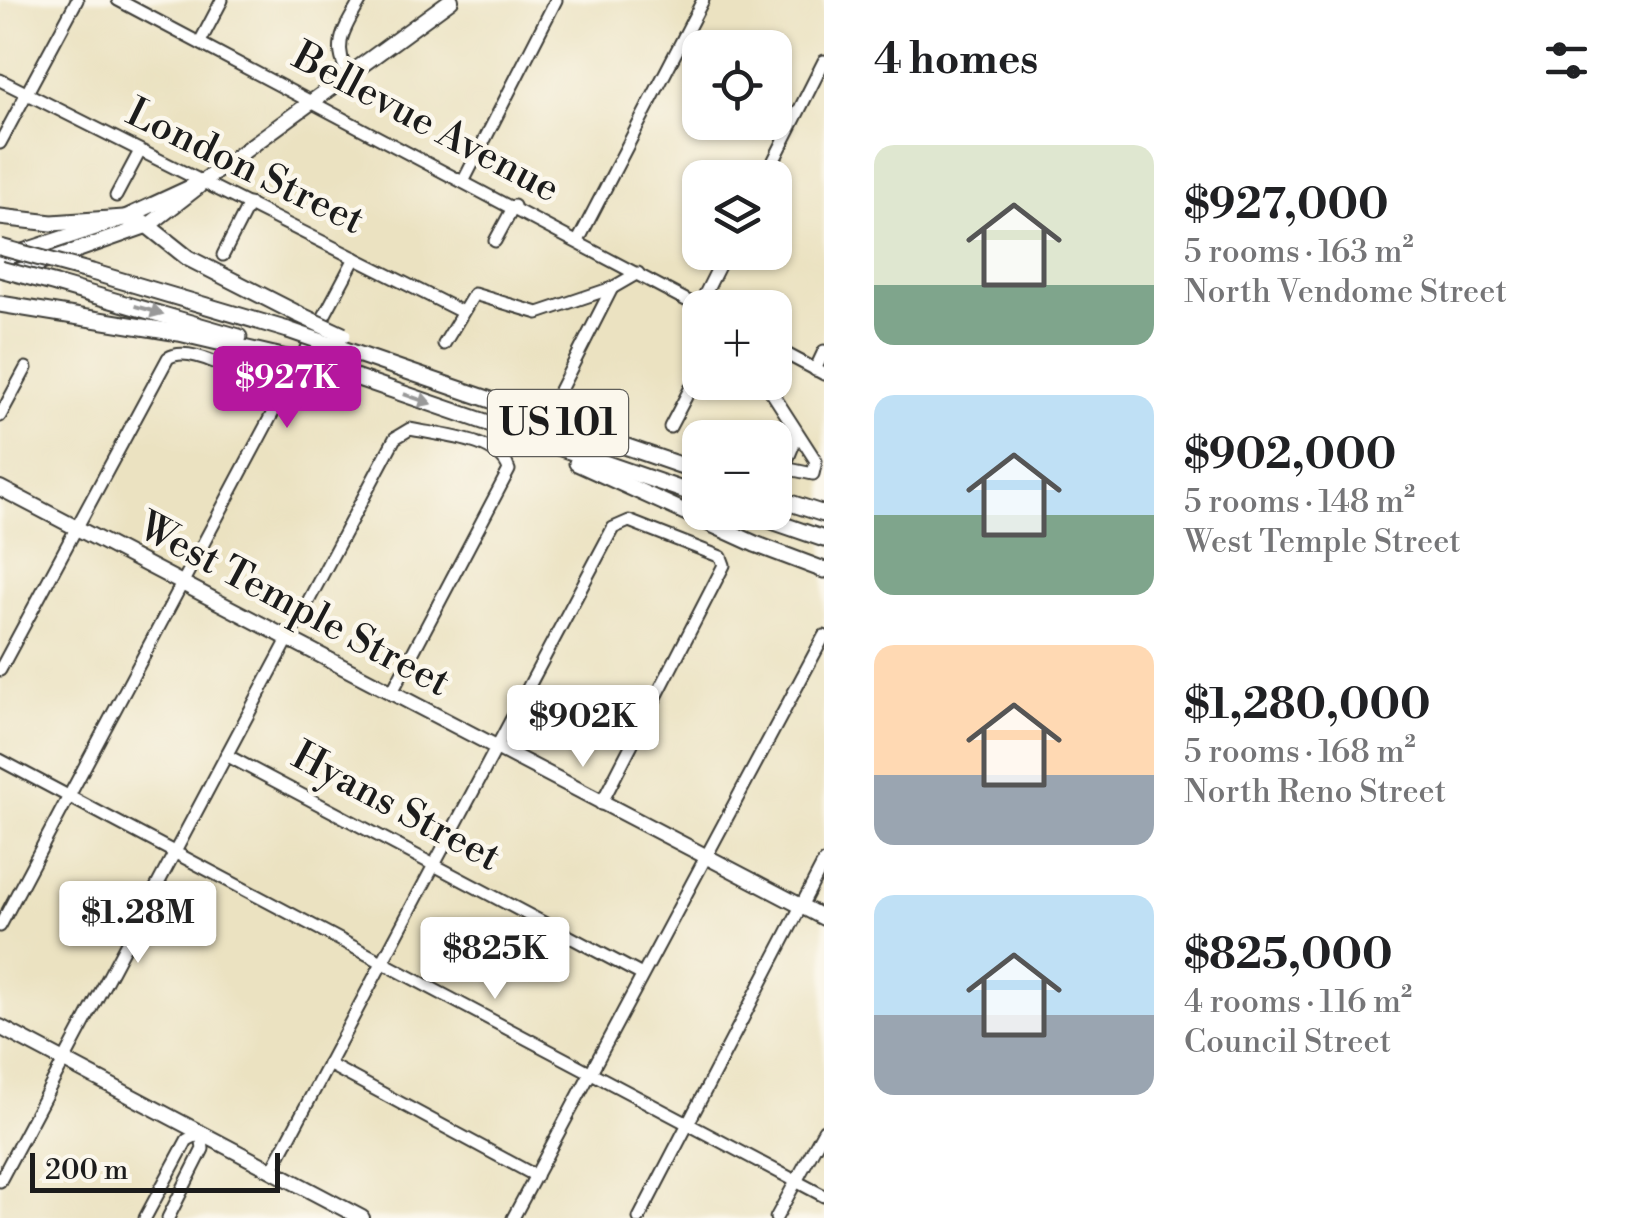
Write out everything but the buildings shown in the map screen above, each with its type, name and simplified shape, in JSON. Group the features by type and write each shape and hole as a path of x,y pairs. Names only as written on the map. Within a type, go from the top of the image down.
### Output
{"highway":[{"path":"0,218 65,224 124,218 149,226 177,252 298,314 340,341"},
{"name":"US 101","path":"0,246 288,330 340,341 415,373 682,466"},
{"name":"US 101","path":"0,269 326,367 682,490"},
{"path":"0,304 276,352"},
{"path":"510,430 718,528 824,570"},
{"path":"792,504 824,514"},
{"path":"792,529 824,540"}],"main road":[{"path":"0,259 124,218 202,182 451,0"},
{"path":"0,277 149,226 193,196 202,182"},
{"name":"West Temple Street","path":"0,488 704,859 824,918"},
{"path":"0,1027 362,1218"}],"street":[{"path":"0,143 77,0"},
{"name":"Bellevue Avenue","path":"118,0 682,297"},
{"path":"200,42 222,0"},
{"path":"350,76 340,61 338,42 361,0"},
{"path":"464,180 556,0"},
{"path":"578,241 703,0"},
{"path":"773,160 824,61"},
{"name":"London Street","path":"0,80 460,311"},
{"path":"116,196 140,152"},
{"path":"224,256 250,204"},
{"path":"495,240 514,206"},
{"path":"0,926 355,258"},
{"path":"444,344 460,311 474,294 538,313 612,288 638,273"},
{"path":"559,392 612,288"},
{"path":"0,670 172,355 182,352 200,356 281,398"},
{"path":"792,357 820,372 824,352"},
{"path":"0,416 26,368"},
{"path":"670,427 684,400"},
{"path":"776,400 797,436"},
{"path":"0,1181 399,433 410,429 461,440 503,458 509,466 391,694"},
{"path":"272,1170 618,524 632,522 721,557 724,565 601,804"},
{"path":"513,1218 824,636"},
{"name":"Hyans Street","path":"226,755 642,974"},
{"path":"0,760 590,1076 824,1196"},
{"path":"639,1218 824,862"},
{"path":"328,1064 536,1176"},
{"path":"776,1218 824,1130"},
{"path":"145,1218 187,1140 201,1133 203,1149 168,1218"}]}
